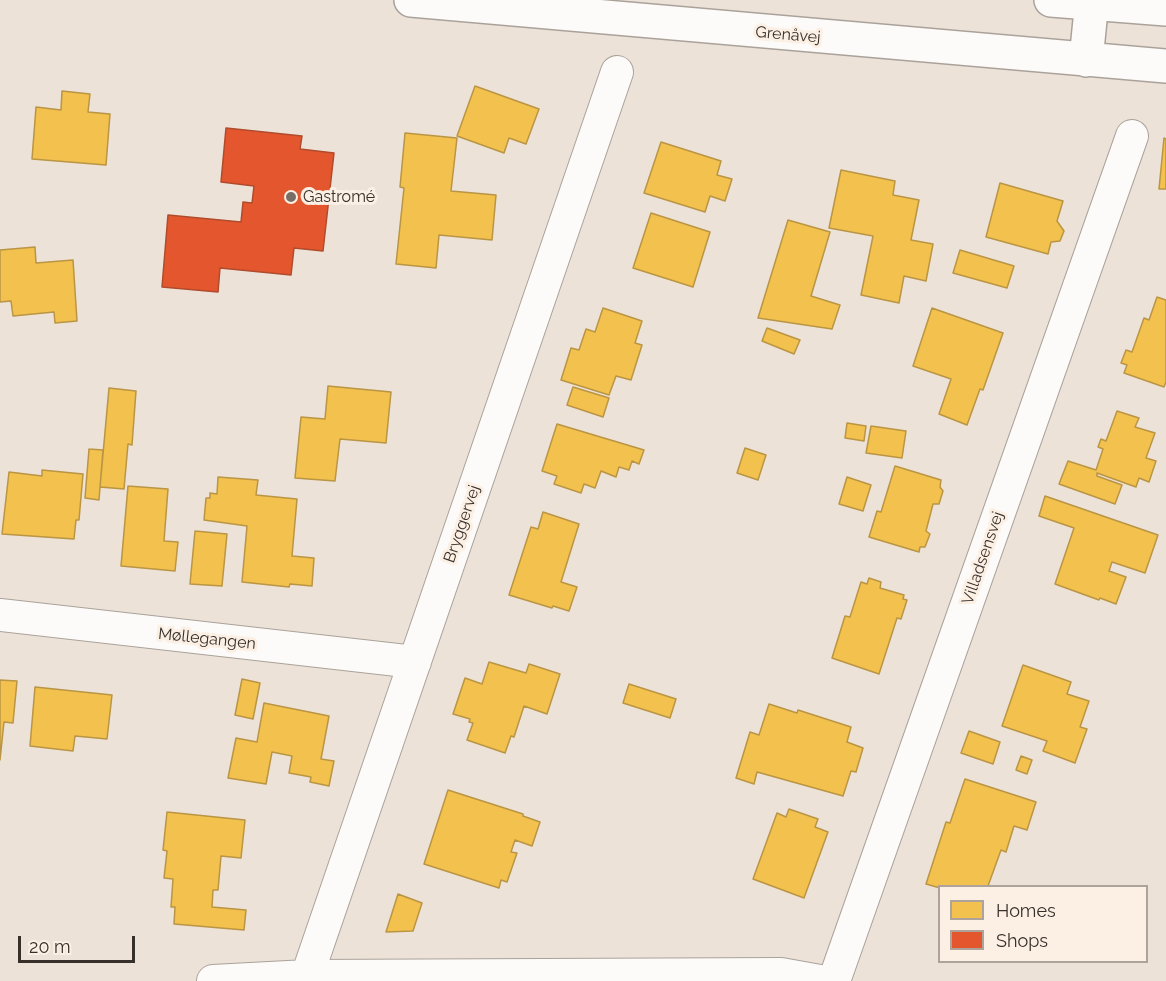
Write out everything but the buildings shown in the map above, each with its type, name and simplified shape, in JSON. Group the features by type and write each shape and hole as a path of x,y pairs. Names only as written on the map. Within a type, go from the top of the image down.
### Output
{"street":[{"name":"Grenåvej","path":"411,0 1166,66"},
{"path":"1051,0 1166,9"},
{"path":"1086,60 1091,2"},
{"name":"Bryggervej","path":"307,976 617,72"},
{"name":"Villadsensvej","path":"834,981 1132,135"},
{"name":"Møllegangen","path":"0,615 415,662"},
{"path":"213,981 307,976 781,974 820,981"}],"place":[{"name":"Gastromé","path":"291,197"}]}
